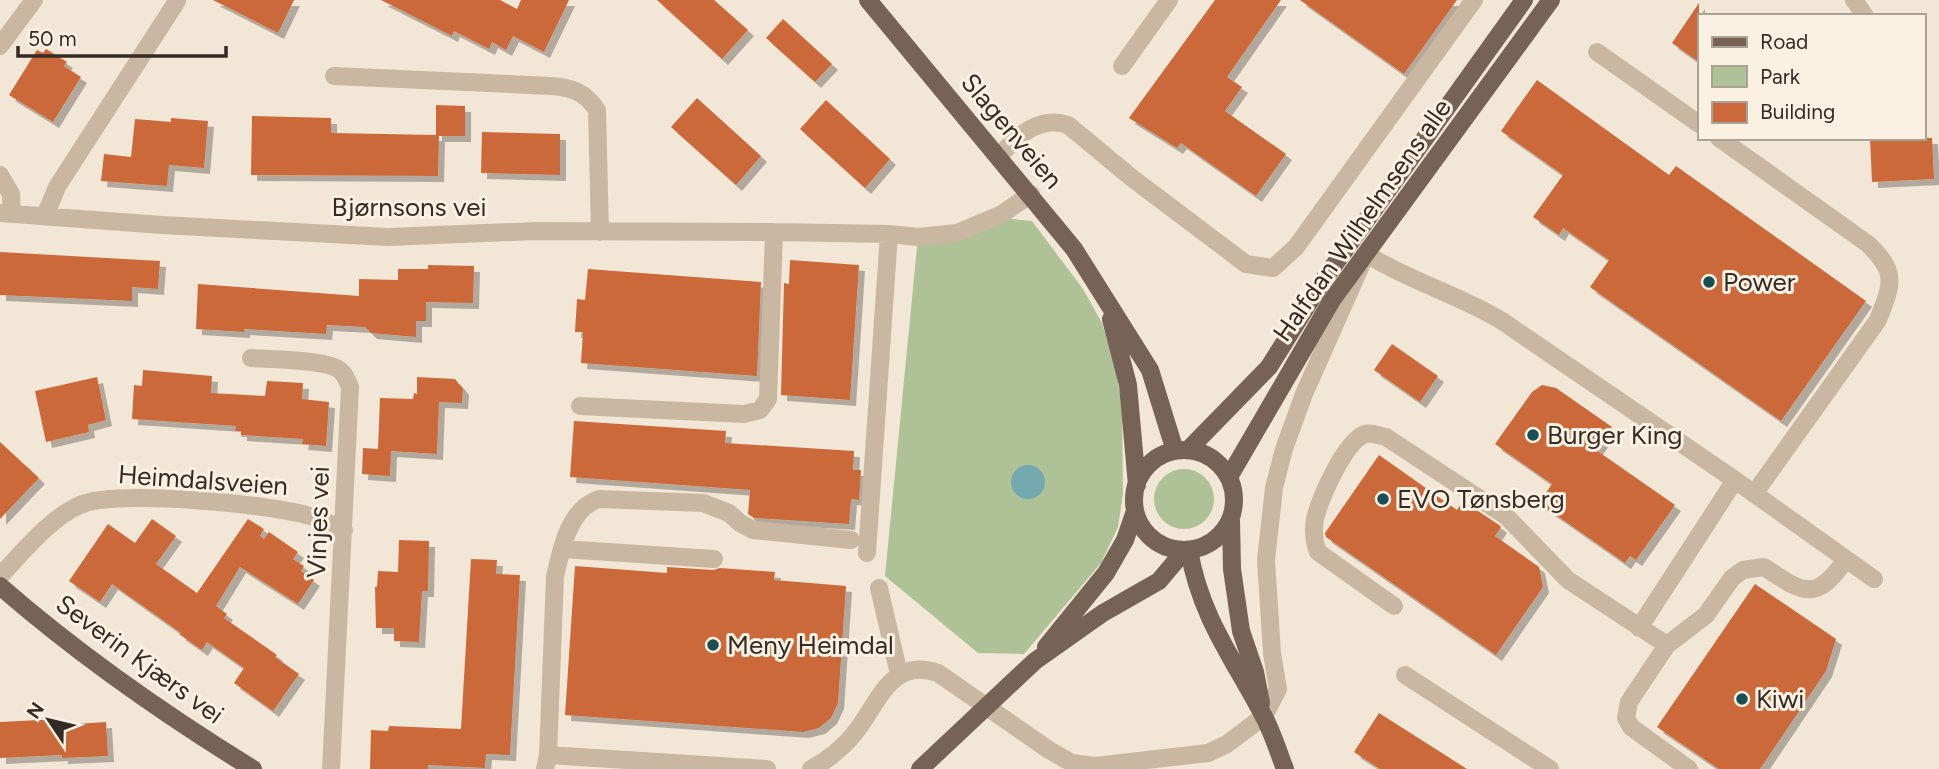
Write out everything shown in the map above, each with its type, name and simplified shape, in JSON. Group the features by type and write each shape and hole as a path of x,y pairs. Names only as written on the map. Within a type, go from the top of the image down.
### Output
{"main road":[{"name":"Slagenveien","path":"868,0 1074,249 1150,370 1182,450"},
{"name":"Halfdan Wilhelmsens alle","path":"1182,450 1269,367 1322,282 1524,0"},
{"name":"Halfdan Wilhelmsens alle","path":"1229,477 1332,299 1550,0"},
{"name":"Slagenveien","path":"1107,302 1128,385 1137,485"},
{"path":"1035,661 1105,573 1125,540 1135,510 1137,485 1142,473 1162,455 1182,450 1205,454 1219,464 1229,477 1235,498 1231,520 1232,569 1241,631 1255,671 1264,716"},
{"path":"1135,510 1149,536 1166,547 1187,550 1212,542 1231,520"},
{"path":"1187,550 1201,599 1221,643 1264,716 1285,769"},
{"path":"920,769 1035,661 1103,613 1159,581 1187,550"},
{"name":"Severin Kjærs vei","path":"0,586 56,635 113,678 253,769"}],"street":[{"path":"0,46 34,0"},
{"path":"1122,66 1169,0"},
{"path":"999,156 1022,132 1056,121 1068,125 1132,178 1246,264 1273,268 1296,247 1474,0"},
{"path":"45,216 57,187 177,1"},
{"path":"1597,51 1698,123"},
{"path":"334,76 552,86 581,92 597,110 600,232"},
{"path":"1722,140 1868,244 1883,258 1890,273 1888,292 1878,320 1754,494"},
{"name":"Bjørnsons vei","path":"0,175 11,194 6,213 162,225 388,237 536,232 774,232 918,237 957,233 1002,214 1031,194"},
{"path":"580,406 744,414 760,410 768,399 774,232"},
{"path":"867,553 889,234"},
{"path":"811,769 829,759 853,735 888,684 899,674 923,667 938,673 1049,750 1072,762 1095,766 1211,761 1227,744 1264,716 1278,689 1272,653 1266,560 1274,488 1284,449 1304,394 1366,254 1381,264 1475,305 1502,321 1735,480 1874,579"},
{"name":"Vinjes vei","path":"251,358 337,367 350,387 331,769"},
{"path":"1394,606 1318,552 1314,541 1315,520 1337,465 1353,443 1364,434 1386,437 1506,516 1567,580 1667,645"},
{"path":"1639,628 1735,480"},
{"name":"Heimdalsveien","path":"0,576 41,532 77,506 93,500 145,499 275,508 311,516 344,530"},
{"path":"767,769 547,762 555,578 573,521 585,503 599,499 704,503 729,513 753,530 851,540"},
{"path":"563,549 714,559"},
{"path":"1689,769 1631,727 1626,718 1629,702 1667,645 1706,615 1732,578 1743,570 1764,567 1791,585 1804,590 1819,588 1826,583 1846,559"},
{"path":"879,588 899,674"},
{"path":"1405,675 1550,769"}],"green space":[{"path":"987,221 1032,221 1083,289 1102,323 1114,361 1122,405 1123,494 1118,527 1101,563 1024,654 978,653 885,576 918,237"},
{"path":"1178,469 1190,469 1209,482 1214,499 1212,511 1201,524 1190,529 1178,529 1159,516 1154,505 1154,493 1167,474"}],"water":[{"path":"1028,465 1040,470 1045,482 1040,494 1028,499 1016,494 1011,482 1016,470"}],"building":[{"path":"213,0 294,0 278,33"},
{"path":"381,0 500,0 517,9 521,0 569,0 544,52 513,36 506,50 492,42 489,49 454,31 452,36"},
{"path":"657,0 714,0 748,30 722,59"},
{"path":"1215,0 1281,0 1227,77 1242,87 1225,111 1286,154 1256,196 1181,143 1177,148 1129,118"},
{"path":"1300,0 1457,0 1404,74"},
{"path":"1699,3 1698,61 1672,43"},
{"path":"783,19 832,64 815,82 766,38"},
{"path":"46,49 67,62 64,66 81,77 53,122 9,95 37,50 43,53"},
{"path":"1537,80 1669,175 1676,166 1866,301 1781,421 1590,287 1609,260 1563,228 1559,235 1533,217 1563,175 1501,131"},
{"path":"697,98 761,156 736,185 671,127"},
{"path":"826,100 890,159 865,188 800,129"},
{"path":"436,105 465,106 465,136 439,136 438,176 251,175 252,116 331,118 331,133 436,135"},
{"path":"171,118 208,121 204,168 169,165 167,186 101,181 104,154 131,157 135,119 171,122"},
{"path":"482,132 560,134 560,175 481,173"},
{"path":"1932,138 1934,179 1872,182 1870,140"},
{"path":"0,252 160,261 158,289 132,287 132,301 0,295"},
{"path":"790,260 859,265 850,400 781,395 784,283 789,284"},
{"path":"428,265 474,266 473,303 426,302 426,321 416,321 416,337 371,333 365,327 327,325 326,334 196,329 198,284 359,296 359,279 398,280 398,269 428,269"},
{"path":"588,269 761,282 757,376 581,363 583,332 575,332 577,299 585,300"},
{"path":"1392,344 1438,376 1420,402 1374,370"},
{"path":"143,370 212,376 211,393 265,396 267,381 303,383 302,399 329,402 326,446 302,444 303,439 241,435 241,431 235,431 236,426 132,419 134,385 142,386"},
{"path":"97,377 106,420 88,425 89,432 46,442 35,391"},
{"path":"417,377 455,379 463,389 462,403 439,402 437,454 391,451 390,476 362,474 363,448 378,449 380,398 413,399 414,393 417,394"},
{"path":"1542,385 1556,388 1612,427 1596,450 1675,505 1636,560 1630,556 1625,563 1539,503 1552,484 1495,444 1532,392"},
{"path":"574,421 726,431 725,443 854,451 853,470 861,470 859,500 851,499 849,524 754,518 748,514 750,490 570,477"},
{"path":"0,442 39,478 0,519"},
{"path":"1379,455 1457,510 1463,501 1499,525 1501,527 1495,536 1539,567 1543,587 1496,655 1326,537 1325,533"},
{"path":"152,519 176,536 156,564 197,593 248,519 264,529 260,536 264,539 269,532 298,552 293,559 304,566 301,571 314,580 298,604 240,567 216,606 227,614 224,618 299,674 273,711 234,683 244,668 207,642 202,650 112,584 100,602 69,581 108,524 135,543"},
{"path":"399,540 429,541 428,591 422,591 419,642 394,641 394,628 376,628 375,587 378,571 398,572"},
{"path":"471,559 497,560 496,574 520,575 510,755 486,754 485,768 428,765 428,769 370,769 371,730 388,731 389,726 461,729"},
{"path":"575,566 667,573 667,567 775,572 774,580 846,586 838,703 831,718 819,728 803,732 565,715"},
{"name":"Kiwi","path":"1755,584 1836,639 1826,671 1760,769 1719,769 1657,727"},
{"path":"1379,713 1467,769 1380,769 1354,752"},
{"path":"60,719 60,725 106,722 108,756 0,758 0,722"}],"place":[{"name":"Power","path":"1709,282"},
{"name":"Burger King","path":"1533,435"},
{"name":"EVO Tønsberg","path":"1383,499"},
{"name":"Meny Heimdal","path":"713,645"},
{"name":"Kiwi","path":"1742,699"}]}
